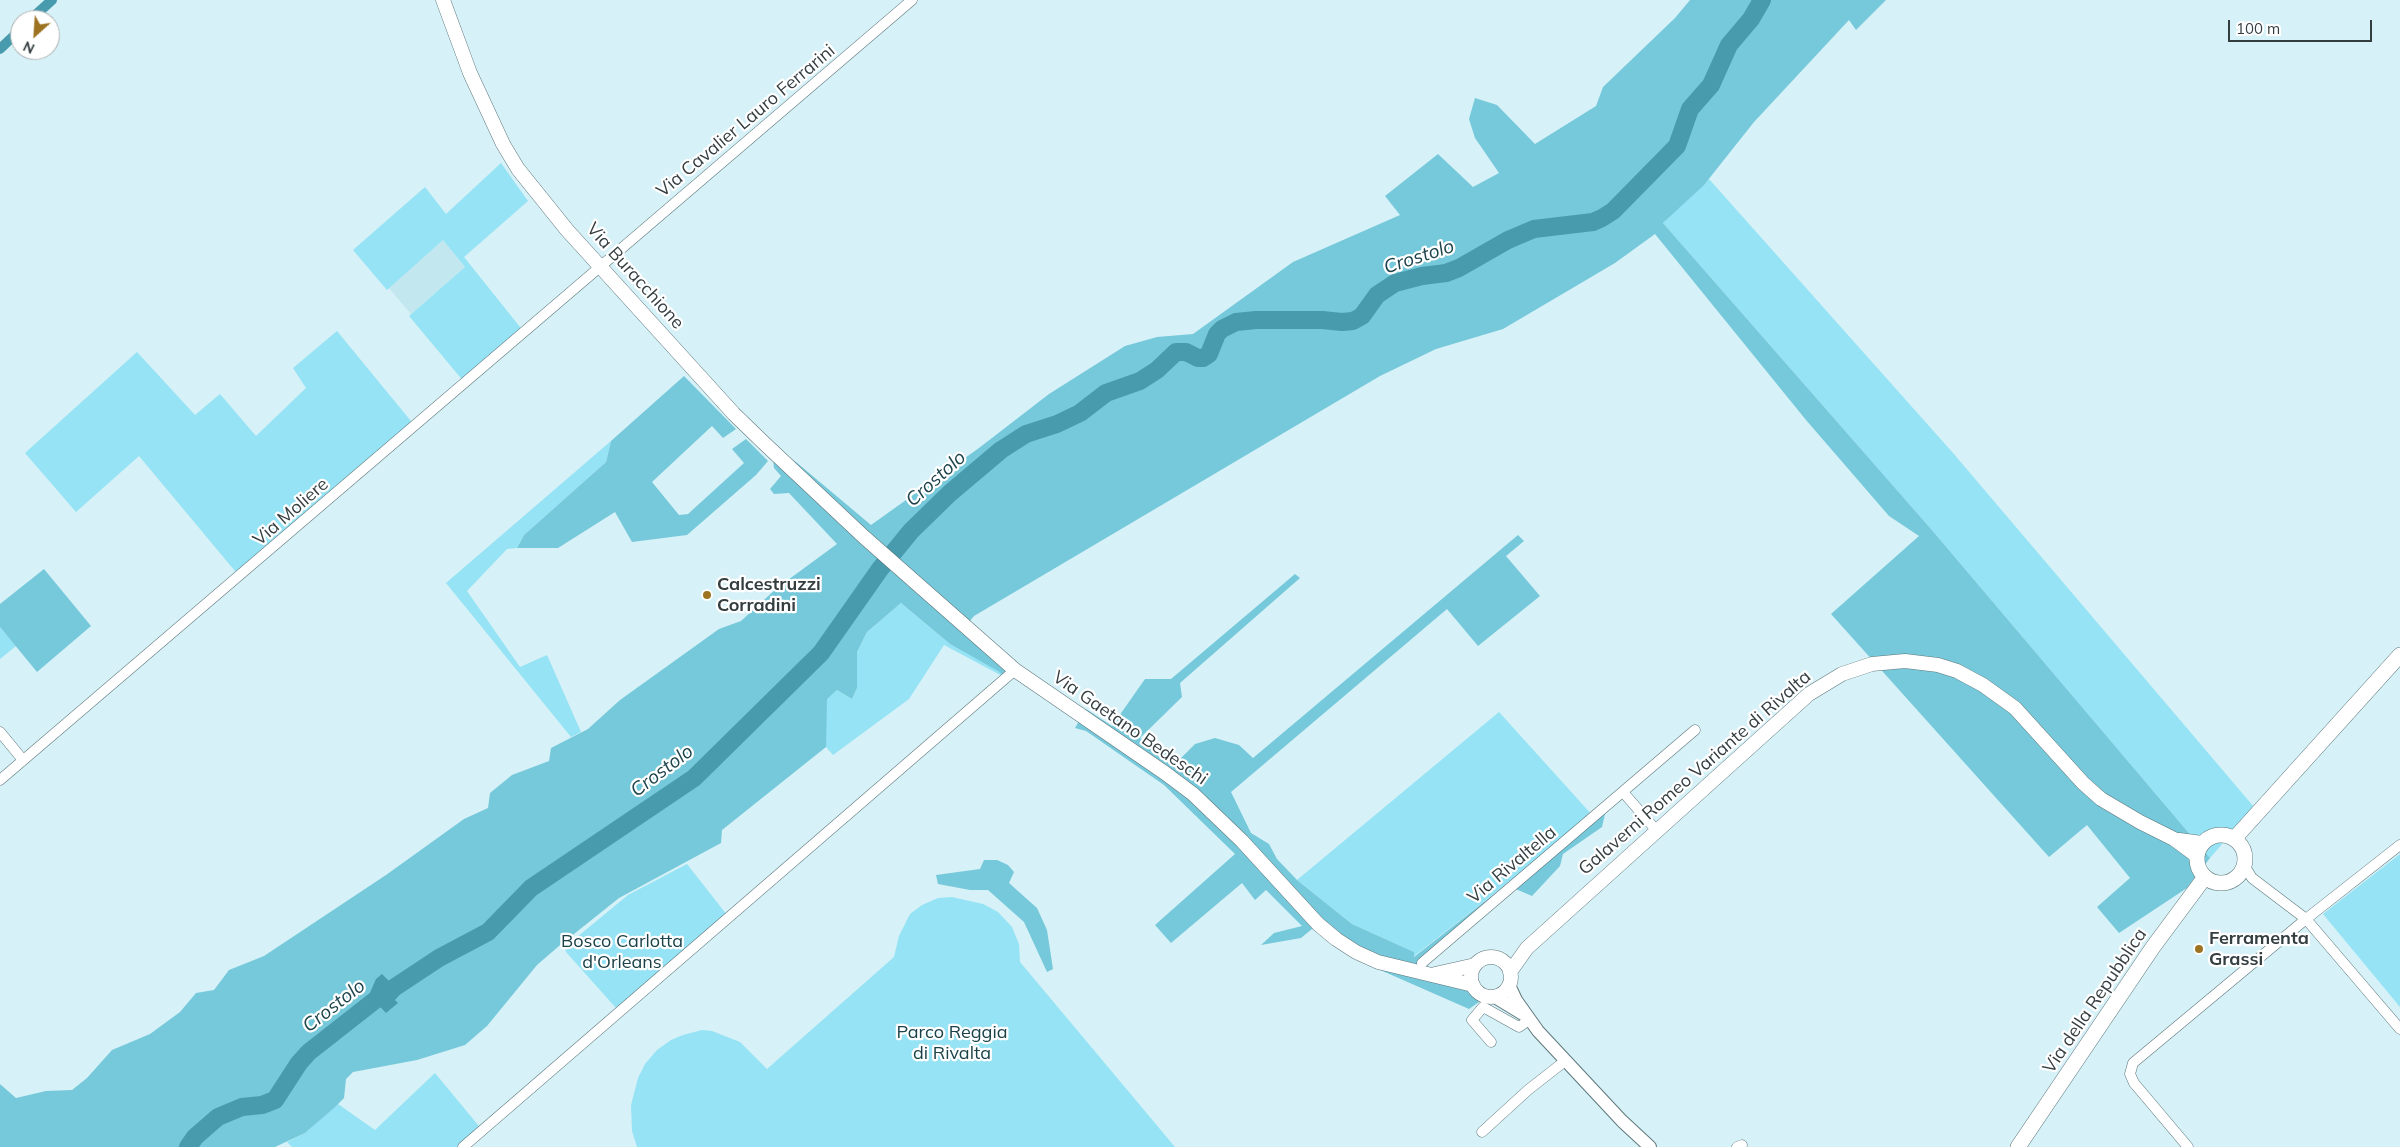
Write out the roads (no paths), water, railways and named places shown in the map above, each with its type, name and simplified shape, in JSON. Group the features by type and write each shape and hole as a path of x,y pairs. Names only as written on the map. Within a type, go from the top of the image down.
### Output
{"main road":[{"name":"Via Buracchione","path":"443,0 470,73 513,160 533,190 734,414 860,534"},
{"name":"Via Gaetano Bedeschi","path":"860,534 1015,670 1165,772 1193,794 1242,842 1318,924 1336,939 1356,952 1378,962 1425,969 1473,985"},
{"path":"2234,839 2400,655"},
{"name":"Galaverni Romeo Variante di Rivalta","path":"1510,978 1527,948 1656,830 1809,694 1855,668 1905,660 1938,665 1957,671 1999,695 2015,708 2093,792 2140,822 2200,850"},
{"path":"2218,835 2234,839 2244,852 2245,873 2233,880 2218,883 2205,877 2197,864 2200,850 2210,837 2218,835"},
{"name":"Via della Repubblica","path":"2018,1147 2149,953 2205,877"},
{"name":"Galaverni Romeo Variante di Rivalta","path":"1497,958 1527,948"},
{"path":"1485,958 1497,958 1507,966 1510,978 1503,993 1495,997 1483,995 1473,985 1472,974 1475,965 1485,958"},
{"name":"Via Gaetano Bedeschi","path":"1425,969 1475,965"}],"street":[{"name":"Via Cavalier Lauro Ferrarini","path":"601,266 912,0"},
{"name":"Via Moliere","path":"0,780 285,539 601,266"},
{"path":"464,1147 1015,670"},
{"name":"Via Rivaltella","path":"1425,969 1695,730"},
{"path":"0,732 23,760"},
{"path":"1623,792 1656,830"},
{"path":"2188,1147 2134,1083 2130,1074 2131,1066 2306,919 2400,845"},
{"path":"2245,873 2306,919 2400,1029"},
{"path":"1510,978 1527,1018"},
{"path":"1495,997 1527,1018 1565,1062 1649,1147"},
{"path":"1491,1042 1472,1020 1483,1007 1519,1027 1527,1018"},
{"path":"1482,1132 1528,1090 1565,1062"}],"waterway":[{"path":"41,10 52,0"},
{"name":"Crostolo","path":"188,1147 195,1137 218,1117 242,1107 262,1105 275,1100 299,1063 309,1052 374,1001 439,958 488,932 531,888 694,778 821,653 880,569 911,531 950,493 1001,450 1026,434 1057,424 1080,413 1106,393 1140,381 1157,370 1176,352 1186,352 1198,358 1203,358 1209,354 1217,334 1222,329 1236,322 1256,320 1353,321 1362,316 1377,295 1395,283 1422,276 1446,273 1459,268 1508,240 1534,229 1593,222 1602,218 1613,211 1677,146 1690,109 1711,85 1729,45 1751,19 1762,0"},
{"path":"0,49 10,40"}],"place":[{"name":"Calcestruzzi Corradini","path":"707,595"},
{"name":"Ferramenta Grassi","path":"2199,949"}],"park label":[{"name":"Bosco Carlotta d'Orleans","path":"622,952"},
{"name":"Parco Reggia di Rivalta","path":"952,1043"}]}
